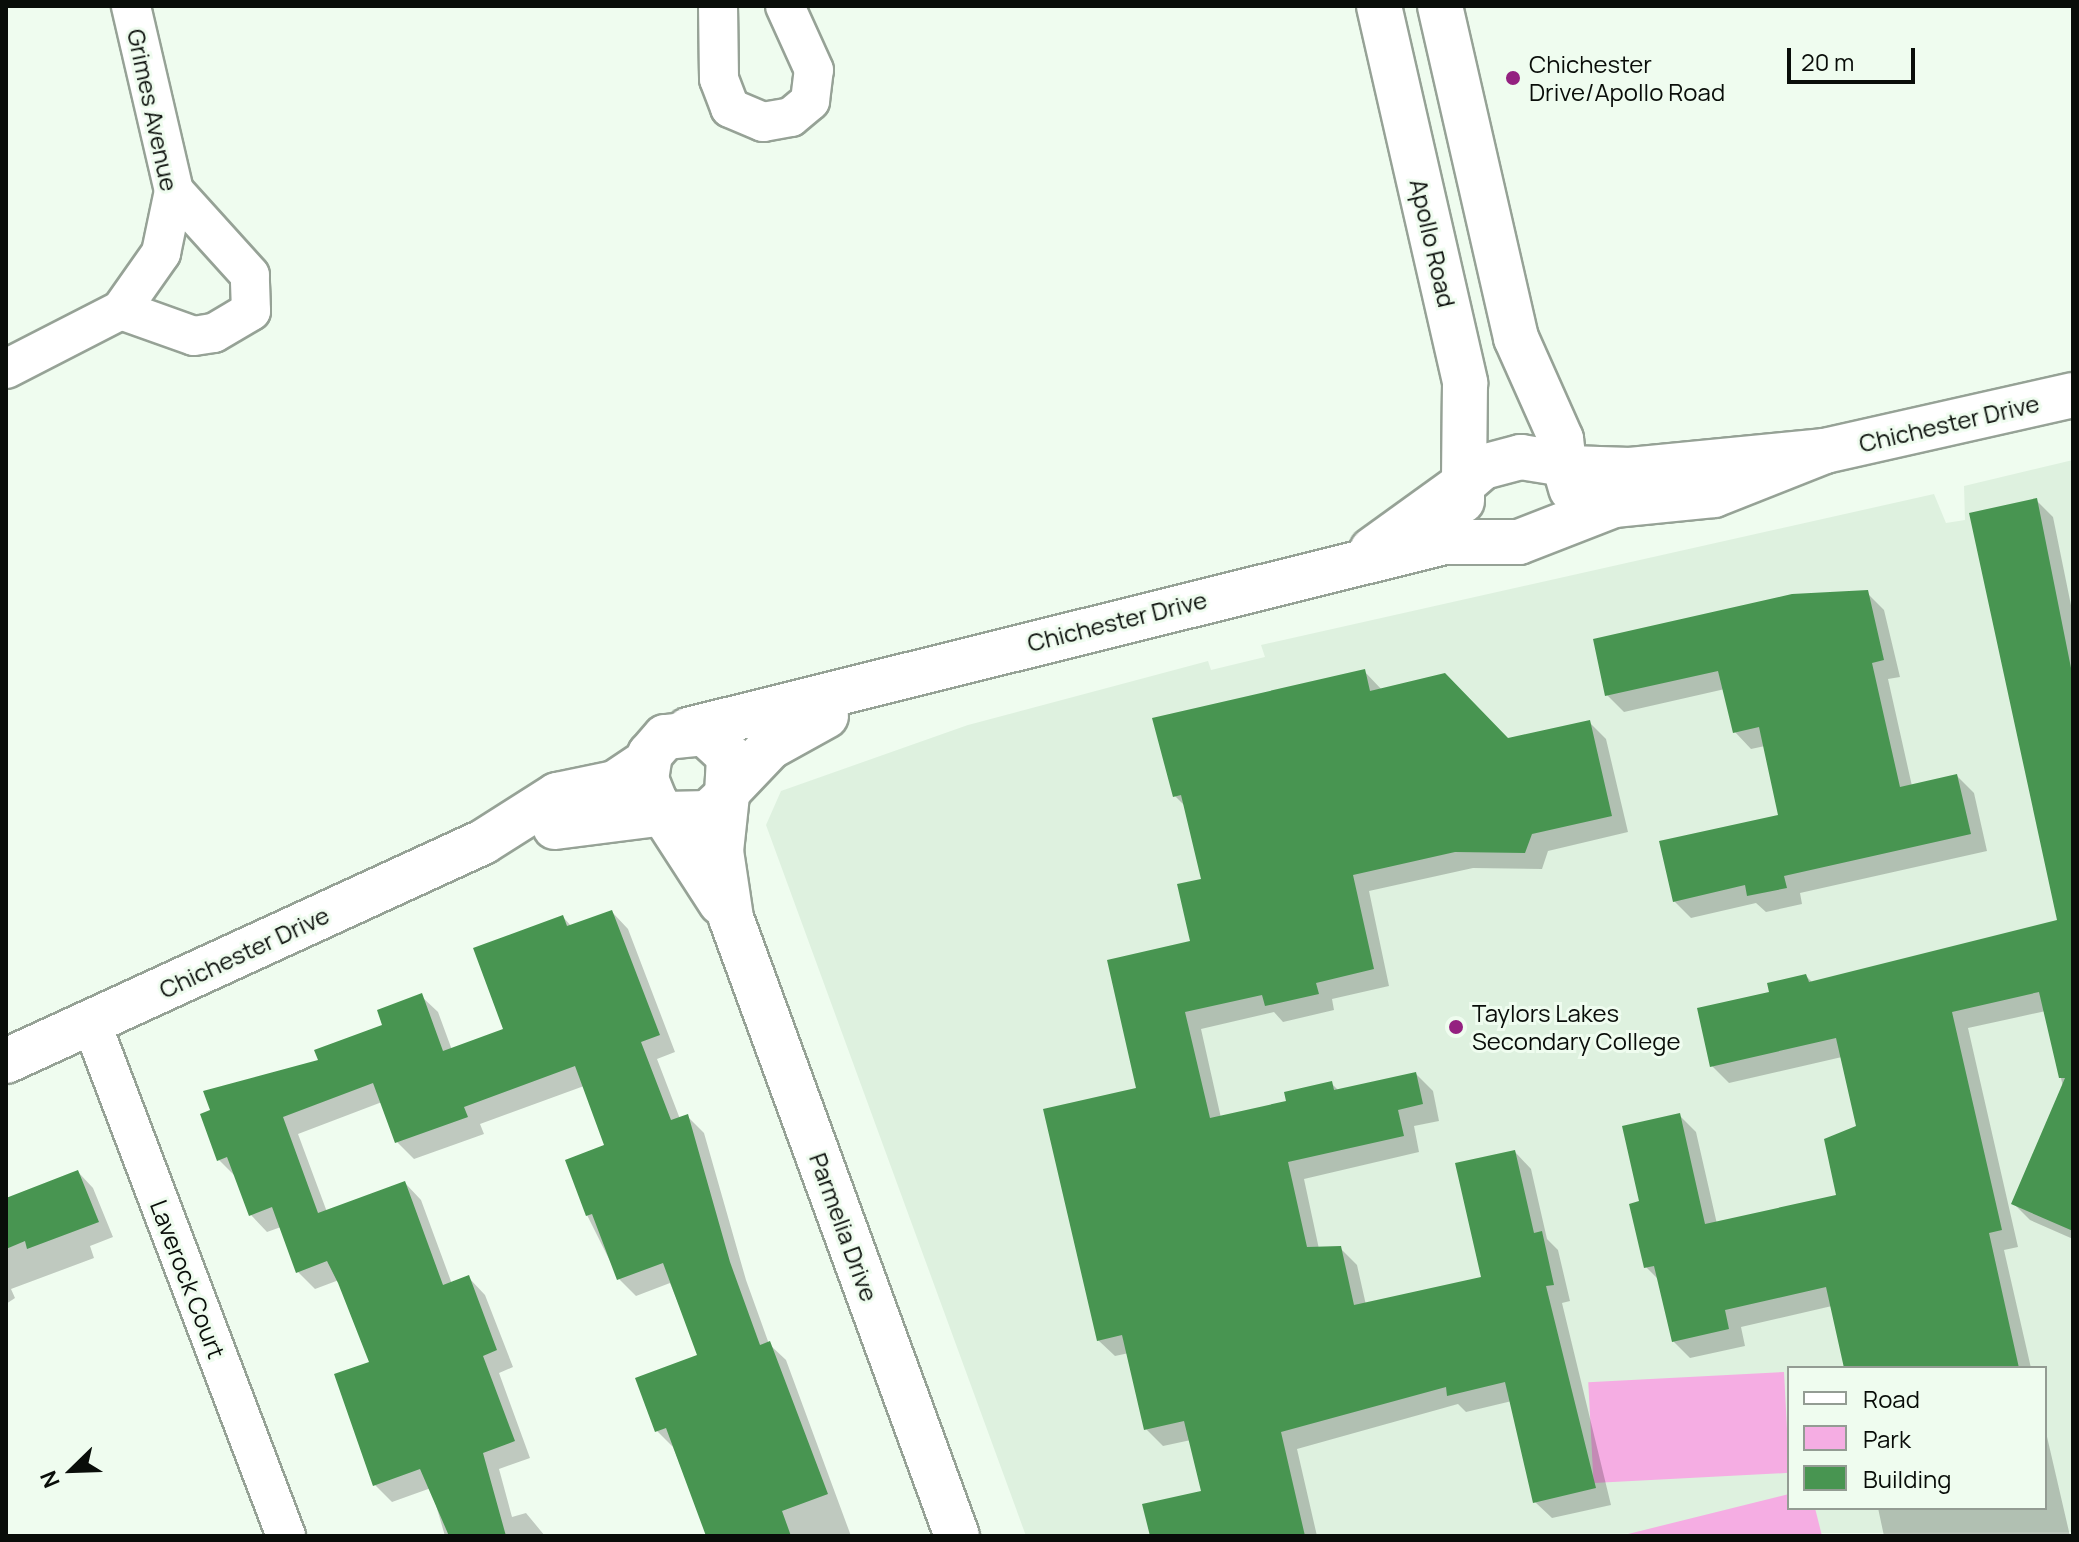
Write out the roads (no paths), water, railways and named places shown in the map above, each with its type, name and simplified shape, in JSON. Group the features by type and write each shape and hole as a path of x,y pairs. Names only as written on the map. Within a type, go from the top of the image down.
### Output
{"street":[{"name":"Grimes Avenue","path":"6,369 121,310 161,253 174,191 131,6"},
{"path":"718,6 719,79 730,108 763,122 791,117 810,101 814,70 785,6"},
{"name":"Apollo Road","path":"1379,6 1465,383 1463,484"},
{"path":"1440,6 1516,338 1561,439 1567,466 1571,505 1561,525 1519,542 1481,541 1462,505 1463,484 1508,458 1567,466"},
{"path":"121,310 194,336 214,333 251,311 250,275 174,191"},
{"name":"Chichester Drive","path":"1567,466 1630,470 1825,451 2073,395"},
{"name":"Chichester Drive","path":"1561,525 1614,505 1714,495 1825,451"},
{"name":"Chichester Drive","path":"1346,566 1463,484"},
{"name":"Chichester Drive","path":"688,730 890,685 1107,622 1346,566 1481,541"},
{"name":"Chichester Drive","path":"728,792 790,733 890,685"},
{"path":"688,730 704,733 729,756 728,792 708,813 666,814 649,791 648,761 665,737 688,730"},
{"name":"Chichester Drive","path":"6,1061 483,842 531,808 615,783 648,761"},
{"name":"Parmelia Drive","path":"728,792 721,851 731,918 957,1536"},
{"name":"Chichester Drive","path":"483,842 601,815 666,814"},
{"name":"Parmelia Drive","path":"666,814 731,918"},
{"name":"Laverock Court","path":"91,1022 286,1536"}],"place":[{"name":"Chichester Drive/Apollo Road","path":"1513,78"},
{"name":"Taylors Lakes Secondary College","path":"1456,1027"}]}
